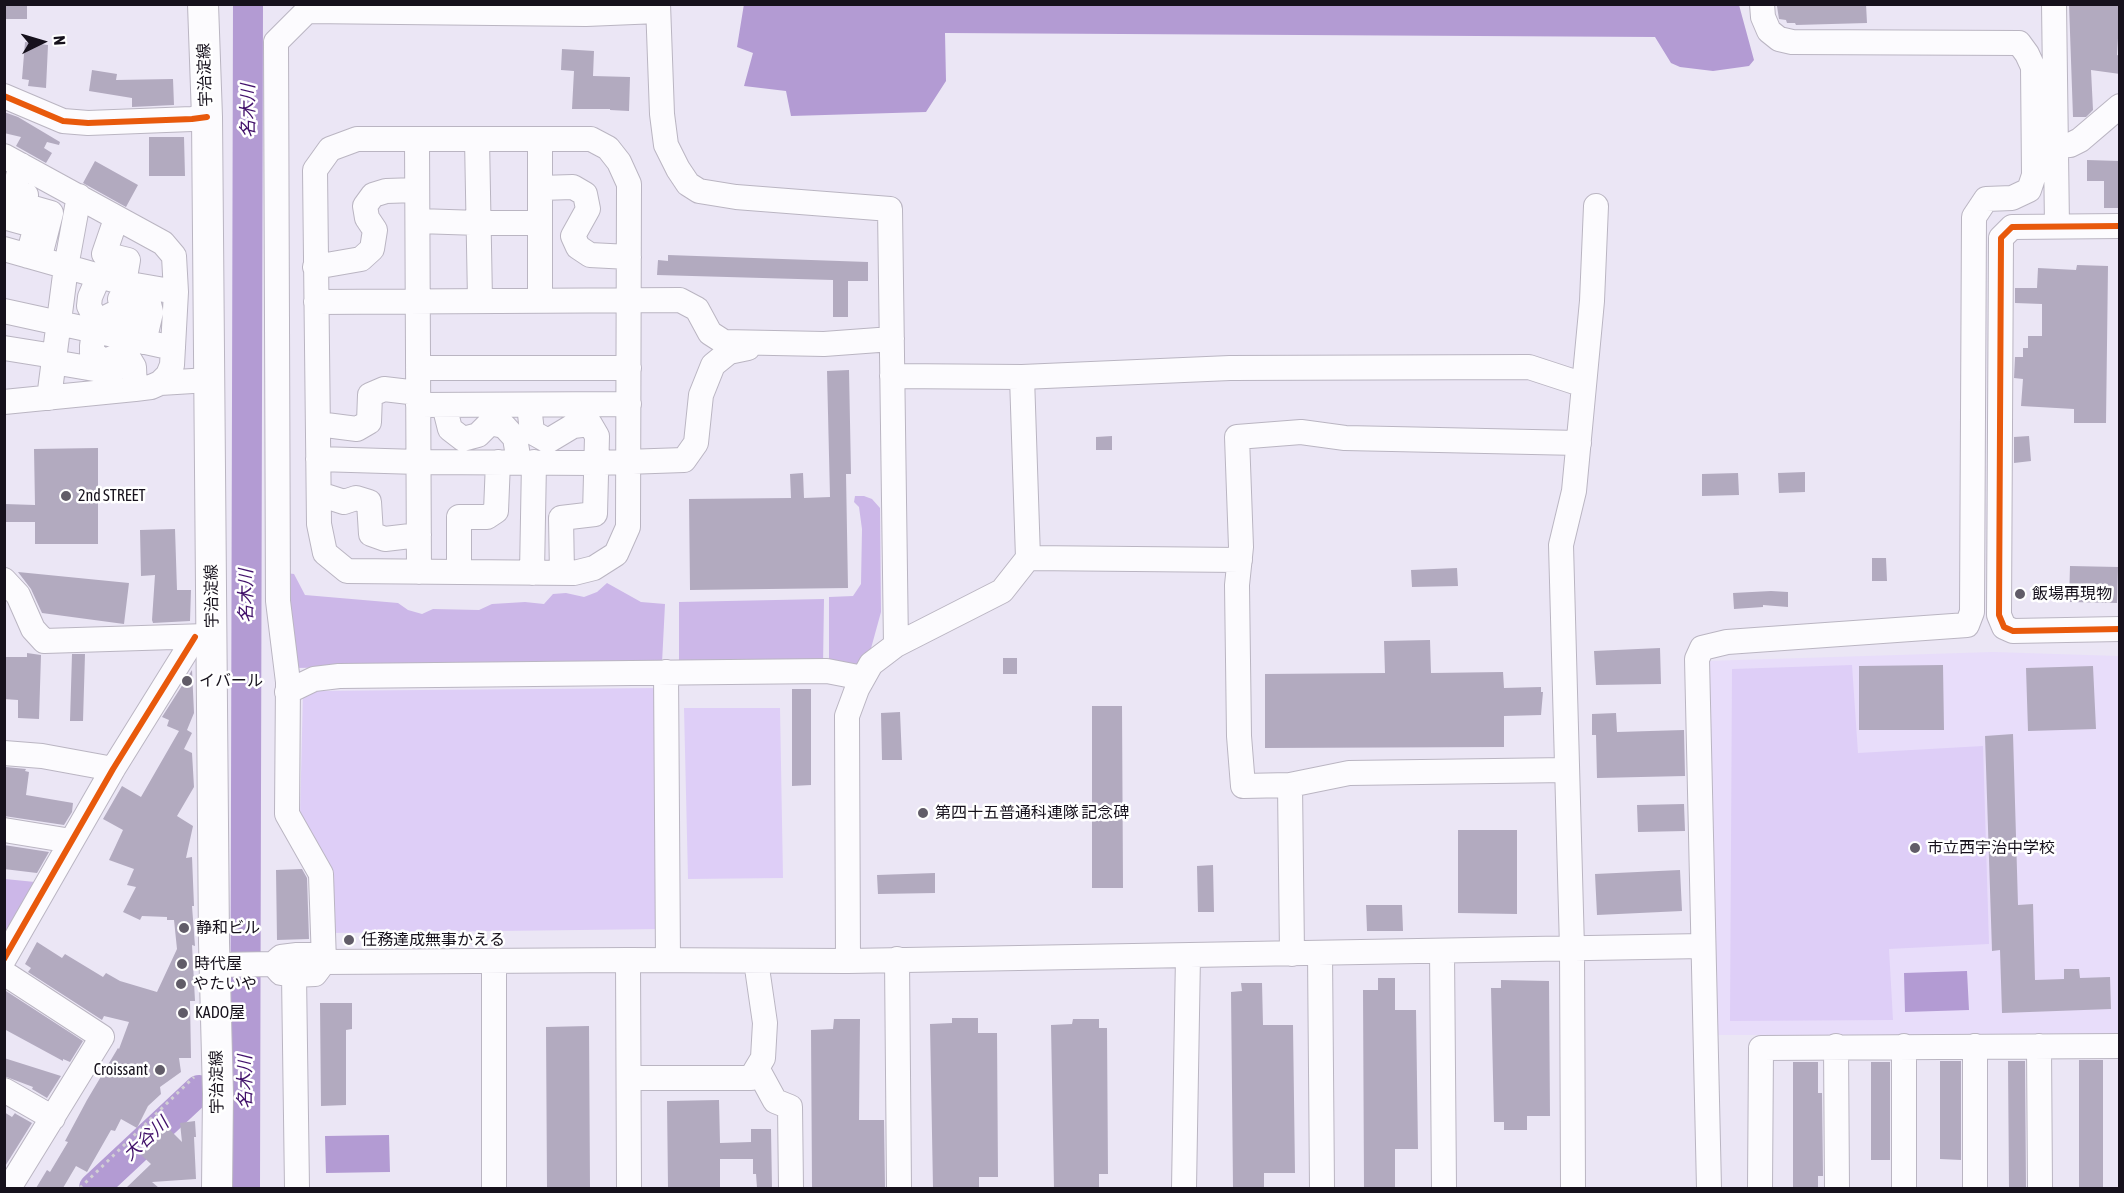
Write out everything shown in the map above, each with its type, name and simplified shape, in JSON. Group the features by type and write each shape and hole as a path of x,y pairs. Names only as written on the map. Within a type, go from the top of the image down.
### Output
{"main road":[{"name":"宇治淀線","path":"203,4 207,117 209,380 204,636 226,964 218,1094 217,1188"}],"street":[{"path":"1709,1188 1697,659 1702,648 1727,642 1967,625 1972,612 1974,217 1986,200 2012,198 2029,190 2034,175 2033,67 2019,43 1792,42 1779,39 1769,30 1763,17 1762,4"},
{"path":"2054,4 2057,226"},
{"path":"273,964 281,973 294,975 315,974 324,962 321,874 287,814 287,692 278,602 276,42 307,11 454,9 586,14 658,8 662,114 666,145 688,184 699,190 736,197 890,209 896,645"},
{"path":"4,96 63,121 72,122 123,122 207,117"},
{"path":"2055,146 2070,145 2080,140 2120,106"},
{"path":"357,139 417,139 591,140 608,148 619,162 629,184 628,526 616,554 594,568 574,573 346,571 325,553 319,524 318,494 315,170 330,149 357,139"},
{"path":"417,139 419,572"},
{"path":"477,139 480,300"},
{"path":"540,139 540,300"},
{"path":"4,402 151,387 168,375 172,365 176,287 174,256 170,249 79,196 14,163 7,218 36,226 34,257"},
{"path":"540,188 573,187 585,194 588,209 573,236 578,247 591,255 629,257"},
{"path":"315,267 361,259 372,249 375,230 367,218 365,206 373,195 386,191 417,190"},
{"path":"49,398 66,267 79,196"},
{"path":"1573,1188 1572,948 1561,545 1574,492 1592,301 1596,206"},
{"path":"116,219 104,254 128,260 114,280 90,297 89,306 98,318 105,318 117,312 128,313 135,321 139,340"},
{"path":"417,221 540,223"},
{"path":"2120,226 2012,227 2001,238 2000,615 2004,627 2013,632 2120,630"},
{"path":"4,249 114,280 176,287 208,283"},
{"path":"316,302 680,300 697,309 710,333 724,342 824,344"},
{"path":"4,311 173,348"},
{"path":"94,331 92,353 104,361 118,356 128,357 134,368 127,390"},
{"path":"318,459 597,463 684,460 696,443 701,395 713,365 729,352 745,348 892,339"},
{"path":"4,348 118,373 127,390"},
{"path":"892,376 1022,377 1230,368 1529,367 1584,385"},
{"path":"418,368 629,368"},
{"path":"848,961 846,716 856,689 871,664 896,645 1002,591 1028,558 1022,377"},
{"path":"160,382 209,380"},
{"path":"318,424 357,429 369,422 370,395 384,389 444,405 629,404"},
{"path":"444,405 450,429 463,439 478,435 490,423 504,426 515,438 532,573"},
{"path":"529,405 532,432 548,441 573,426 590,424 597,436 596,514 561,518 562,573"},
{"path":"1567,770 1349,773 1290,785 1244,786 1239,736 1238,585 1241,547 1237,438 1301,432 1345,438 1579,443"},
{"path":"459,572 459,517 487,517 496,511 517,462"},
{"path":"318,494 344,502 356,498 369,502 371,534 385,539 419,535"},
{"path":"1028,558 1240,560"},
{"path":"4,579 18,595 33,629 44,641 204,636"},
{"path":"4,959 113,769 204,636"},
{"path":"287,692 314,679 339,676 827,671 862,678"},
{"path":"666,672 668,960"},
{"path":"4,753 42,756 113,769"},
{"path":"1290,785 1292,954"},
{"path":"4,830 71,841"},
{"path":"226,964 273,964 281,957 297,955 317,955 324,962 848,961 1703,946"},
{"path":"1442,951 1444,1188"},
{"path":"1320,953 1322,1188"},
{"path":"1184,1188 1188,956"},
{"path":"897,959 899,1188"},
{"path":"628,960 629,1188"},
{"path":"629,1078 751,1078 763,1058 765,1023 756,961"},
{"path":"494,962 494,1188"},
{"path":"4,973 102,1037 9,1188"},
{"path":"294,975 297,1188"},
{"path":"1836,1046 1837,1188"},
{"path":"1904,1046 1904,1188"},
{"path":"1975,1188 1976,1046"},
{"path":"2039,1046 2040,1188"},
{"path":"1760,1188 1761,1048 2120,1046"},
{"path":"757,1068 775,1101 790,1107 791,1188"},
{"path":"4,1089 52,1118"}],"path":[{"path":"80,1188 195,1076"}],"shaded area":[{"path":"744,4 1739,5 1754,60 1749,66 1713,71 1680,67 1671,63 1655,37 945,33 946,81 926,112 791,116 786,91 744,86 753,53 737,47"},
{"path":"855,496 872,499 880,508 881,612 870,652 855,667 829,660 829,597 853,596 861,584 862,529 859,507 854,502"},
{"path":"286,573 294,574 305,595 398,603 408,610 422,614 433,609 479,610 492,604 525,602 544,604 553,594 566,593 584,597 597,592 607,583 641,602 665,604 662,663 292,668"},
{"path":"824,599 823,667 679,667 679,602"},
{"name":"市立西宇治中学校","path":"1993,652 2119,656 2119,1035 1713,1035 1706,661"},
{"path":"1852,665 1858,753 1983,746 1989,944 1889,949 1893,1020 1730,1021 1732,669"},
{"path":"660,688 662,929 331,933 329,862 300,818 303,691"},
{"path":"684,708 780,708 783,878 688,879"},
{"path":"5,879 35,882 5,934"},
{"path":"1967,971 1969,1010 1905,1012 1904,973"},
{"path":"389,1135 390,1172 326,1173 325,1136"}],"building":[{"path":"4,4 27,4 27,19 4,19"},
{"path":"1783,4 1866,4 1867,23 1796,25 1787,23 1786,20 1779,19 1777,6"},
{"path":"2069,4 2120,4 2117,55 2120,56 2120,74 2091,70 2093,110 2086,117 2073,117"},
{"path":"25,42 48,45 46,88 28,86 29,80 22,79"},
{"path":"562,49 594,51 593,76 630,77 629,111 572,109 574,71 561,70"},
{"path":"92,70 117,74 116,80 173,79 174,105 132,107 132,98 89,91"},
{"path":"4,112 18,117 60,142 59,145 47,142 44,148 52,153 46,163 16,146 21,137 4,133"},
{"path":"149,137 184,137 185,176 149,176"},
{"path":"2087,160 2120,161 2120,208 2104,208 2104,181 2087,181"},
{"path":"95,161 138,185 126,207 83,183"},
{"path":"668,255 868,262 868,281 848,281 848,317 833,317 833,280 657,275 658,260 668,261"},
{"path":"2077,265 2108,266 2106,423 2074,423 2074,409 2021,406 2023,379 2014,378 2015,357 2023,357 2023,348 2028,348 2028,336 2042,336 2042,304 2015,303 2015,288 2037,288 2038,268 2076,270"},
{"path":"849,370 851,474 846,474 848,588 690,590 689,499 791,498 790,474 803,473 804,498 830,497 827,371"},
{"path":"1112,436 1112,450 1096,450 1096,437"},
{"path":"2029,436 2031,461 2014,463 2014,437"},
{"name":"2nd STREET","path":"98,448 98,544 35,544 35,522 4,522 4,504 35,505 34,449"},
{"path":"1805,472 1805,492 1779,493 1778,473"},
{"path":"1738,473 1739,495 1702,496 1702,474"},
{"path":"175,529 177,590 191,590 190,621 153,623 155,575 141,576 140,530"},
{"path":"1872,558 1886,558 1887,581 1872,581"},
{"path":"2070,566 2118,567 2117,603 2069,602"},
{"path":"1457,568 1458,586 1412,587 1411,570"},
{"path":"18,572 129,583 124,624 42,613 31,589"},
{"path":"1788,592 1788,607 1763,605 1763,607 1734,609 1733,593"},
{"path":"1430,640 1431,673 1503,672 1504,688 1541,687 1541,692 1543,692 1541,715 1504,716 1504,747 1265,748 1265,674 1385,673 1384,641"},
{"path":"1660,648 1661,684 1596,685 1594,651"},
{"path":"27,653 41,655 39,719 18,718 18,700 4,699 4,657 27,657"},
{"path":"72,654 85,654 83,721 70,721"},
{"path":"1003,658 1017,658 1017,674 1003,674"},
{"path":"1943,665 1944,730 1859,730 1859,666"},
{"path":"2093,666 2096,729 2028,731 2026,668"},
{"path":"192,670 194,713 187,730 192,733 184,749 192,753 194,787 177,816 193,826 186,858 192,857 195,946 192,945 195,1001 190,1001 191,1058 179,1058 181,1072 160,1087 161,1094 148,1106 137,1128 121,1119 115,1131 111,1130 87,1172 76,1166 63,1188 36,1188 47,1170 50,1172 68,1142 65,1141 87,1100 119,1049 129,1022 104,1016 102,1020 28,972 31,968 25,964 37,942 62,958 65,954 103,977 106,973 120,981 157,992 177,949 174,920 167,920 167,917 142,916 140,920 123,912 136,887 127,885 134,869 109,860 123,830 103,819 122,786 141,797 179,731 167,726 169,720 162,717"},
{"path":"792,689 811,689 811,785 792,786"},
{"path":"1092,706 1122,706 1123,888 1092,888"},
{"path":"900,712 902,760 882,760 881,713"},
{"path":"1616,713 1617,732 1684,730 1685,776 1597,778 1596,735 1592,735 1592,714"},
{"path":"2013,734 2018,905 2033,904 2035,980 2064,979 2064,969 2079,969 2080,978 2110,977 2111,1009 2002,1013 2000,950 1992,951 1985,736"},
{"path":"6,767 26,769 25,771 29,772 26,795 73,803 72,812 64,825 4,816"},
{"path":"1684,804 1685,831 1638,832 1637,805"},
{"path":"1458,830 1517,830 1517,914 1458,913"},
{"path":"4,845 49,852 37,873 4,869"},
{"path":"1213,865 1214,912 1198,912 1197,866"},
{"path":"302,869 307,878 309,939 277,940 276,870"},
{"path":"1680,870 1682,911 1597,915 1595,874"},
{"path":"935,873 935,893 878,894 877,875"},
{"path":"1366,905 1402,905 1403,931 1367,931"},
{"path":"1378,978 1395,978 1395,1010 1416,1010 1418,1149 1395,1149 1395,1188 1364,1188 1363,990 1378,990"},
{"path":"1501,980 1549,981 1550,1116 1527,1116 1527,1130 1504,1130 1504,1122 1494,1122 1491,988 1501,988"},
{"path":"1241,983 1262,983 1263,1025 1293,1025 1295,1173 1264,1173 1264,1188 1233,1188 1231,992 1242,991"},
{"path":"6,991 83,1041 70,1062 63,1059 63,1061 4,1029"},
{"path":"320,1003 352,1003 352,1029 346,1030 346,1105 321,1106"},
{"path":"952,1018 978,1018 978,1033 997,1033 998,1177 979,1177 979,1188 933,1188 930,1024 952,1023"},
{"path":"834,1019 860,1019 859,1120 884,1120 885,1188 812,1187 811,1030 833,1029"},
{"path":"1073,1019 1099,1019 1099,1028 1107,1028 1108,1174 1099,1174 1099,1188 1054,1188 1051,1025 1072,1024"},
{"path":"589,1026 590,1188 547,1188 546,1027"},
{"path":"4,1058 61,1076 47,1098 32,1089 33,1087 4,1076"},
{"path":"2079,1060 2103,1060 2103,1188 2079,1188"},
{"path":"1940,1061 1961,1061 1961,1160 1940,1159"},
{"path":"2008,1061 2025,1061 2026,1188 2009,1188"},
{"path":"1793,1062 1818,1062 1818,1093 1822,1093 1823,1176 1818,1176 1818,1188 1793,1188"},
{"path":"1871,1062 1890,1062 1890,1160 1871,1160"},
{"path":"719,1100 720,1143 751,1142 751,1129 771,1129 772,1188 757,1188 756,1174 753,1174 753,1159 720,1159 720,1188 668,1188 667,1101"},
{"path":"4,1112 12,1117 15,1113 32,1123 4,1168"},
{"path":"195,1121 196,1179 152,1182 159,1188 126,1188 151,1164 140,1154 166,1126 182,1142 180,1123"}],"waterway":[{"name":"名木川","path":"245,1188 248,4"},
{"name":"大谷川","path":"94,1188 199,1090"}],"cycle path":[{"path":"4,96 63,121 88,123 207,117"},
{"path":"2120,226 2012,227 2001,238 1999,615 2004,627 2013,631 2120,629"},
{"path":"4,959 113,769 195,637"}],"place":[{"name":"2nd STREET","path":"66,496"},
{"name":"飯場再現物","path":"2020,594"},
{"name":"イバール","path":"187,681"},
{"name":"第四十五普通科連隊 記念碑","path":"923,813"},
{"name":"市立西宇治中学校","path":"1915,848"},
{"name":"静和ビル","path":"184,928"},
{"name":"任務達成無事かえる","path":"349,940"},
{"name":"時代屋","path":"182,964"},
{"name":"やたいや","path":"181,984"},
{"name":"KADO屋","path":"183,1013"},
{"name":"Croissant","path":"160,1070"}]}
